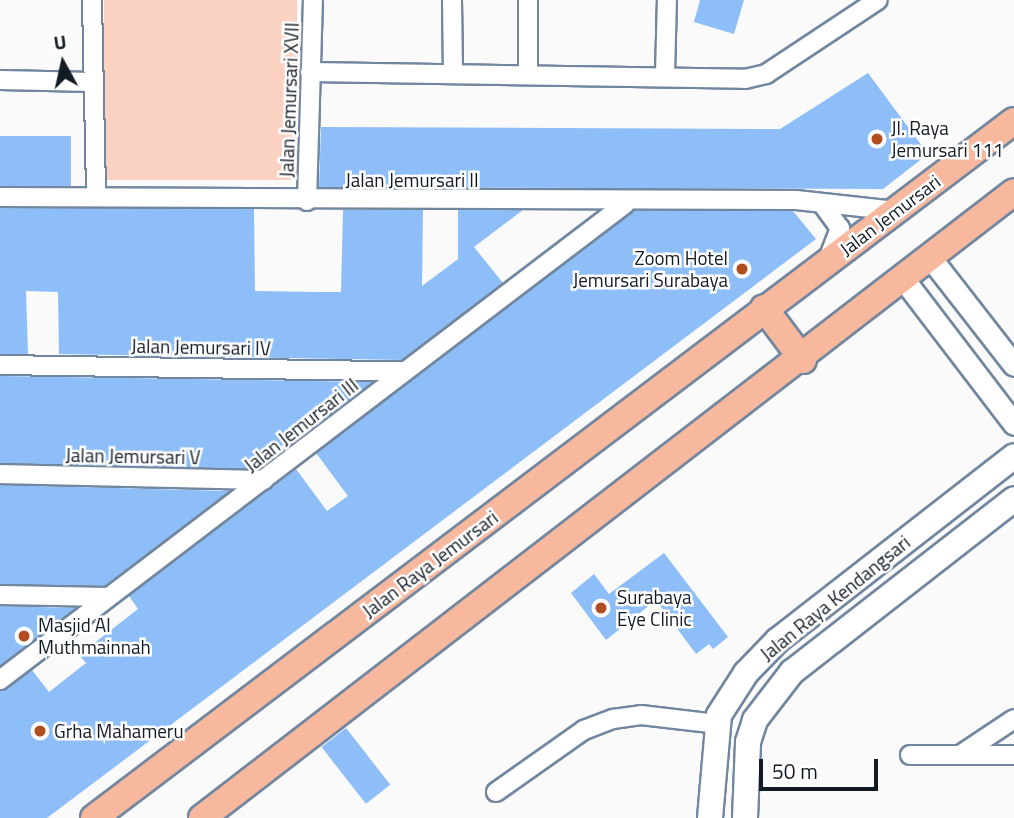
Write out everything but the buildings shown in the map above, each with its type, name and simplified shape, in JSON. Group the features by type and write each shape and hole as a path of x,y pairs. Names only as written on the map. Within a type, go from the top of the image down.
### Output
{"main road":[{"name":"Jalan Jemursari","path":"764,308 898,211 1014,121"},
{"path":"210,816 803,360 901,276 1014,192"},
{"path":"764,308 803,360"},
{"name":"Jalan Raya Jemursari","path":"94,818 764,308"},
{"name":"Jalan Raya Kendangsari","path":"710,818 718,724 729,695 778,640 1014,456"},
{"name":"Jalan Raya Kendangsari","path":"745,818 748,742 766,704 792,671 1014,499"},
{"path":"905,541 923,570"}],"street":[{"path":"92,0 96,197"},
{"name":"Jalan Jemursari XVII","path":"307,201 313,0"},
{"path":"452,0 453,70"},
{"path":"528,0 528,71"},
{"path":"665,74 667,0"},
{"path":"310,72 453,70 766,74 878,0"},
{"path":"0,80 93,82"},
{"name":"Jalan Jemursari II","path":"0,197 823,205 898,211"},
{"name":"Jalan Jemursari III","path":"0,680 264,480 401,371 628,202"},
{"path":"823,205 840,228 826,262"},
{"path":"929,256 1014,365"},
{"path":"901,276 1014,424"},
{"name":"Jalan Jemursari IV","path":"0,365 401,371"},
{"name":"Jalan Jemursari V","path":"0,474 264,480"},
{"path":"0,595 108,597"},
{"path":"496,792 584,730 613,719 641,715 718,724"},
{"path":"964,752 1014,719"},
{"path":"910,755 964,752 1014,755"}],"shaded area":[{"path":"104,0 297,0 297,180 104,180"}],"place":[{"name":"Jl. Raya Jemursari 111","path":"877,139"},
{"name":"Zoom Hotel Jemursari Surabaya","path":"742,269"},
{"name":"Surabaya Eye Clinic","path":"601,608"},
{"name":"Masjid Al Muthmainnah","path":"24,636"},
{"name":"Grha Mahameru","path":"40,731"}]}
